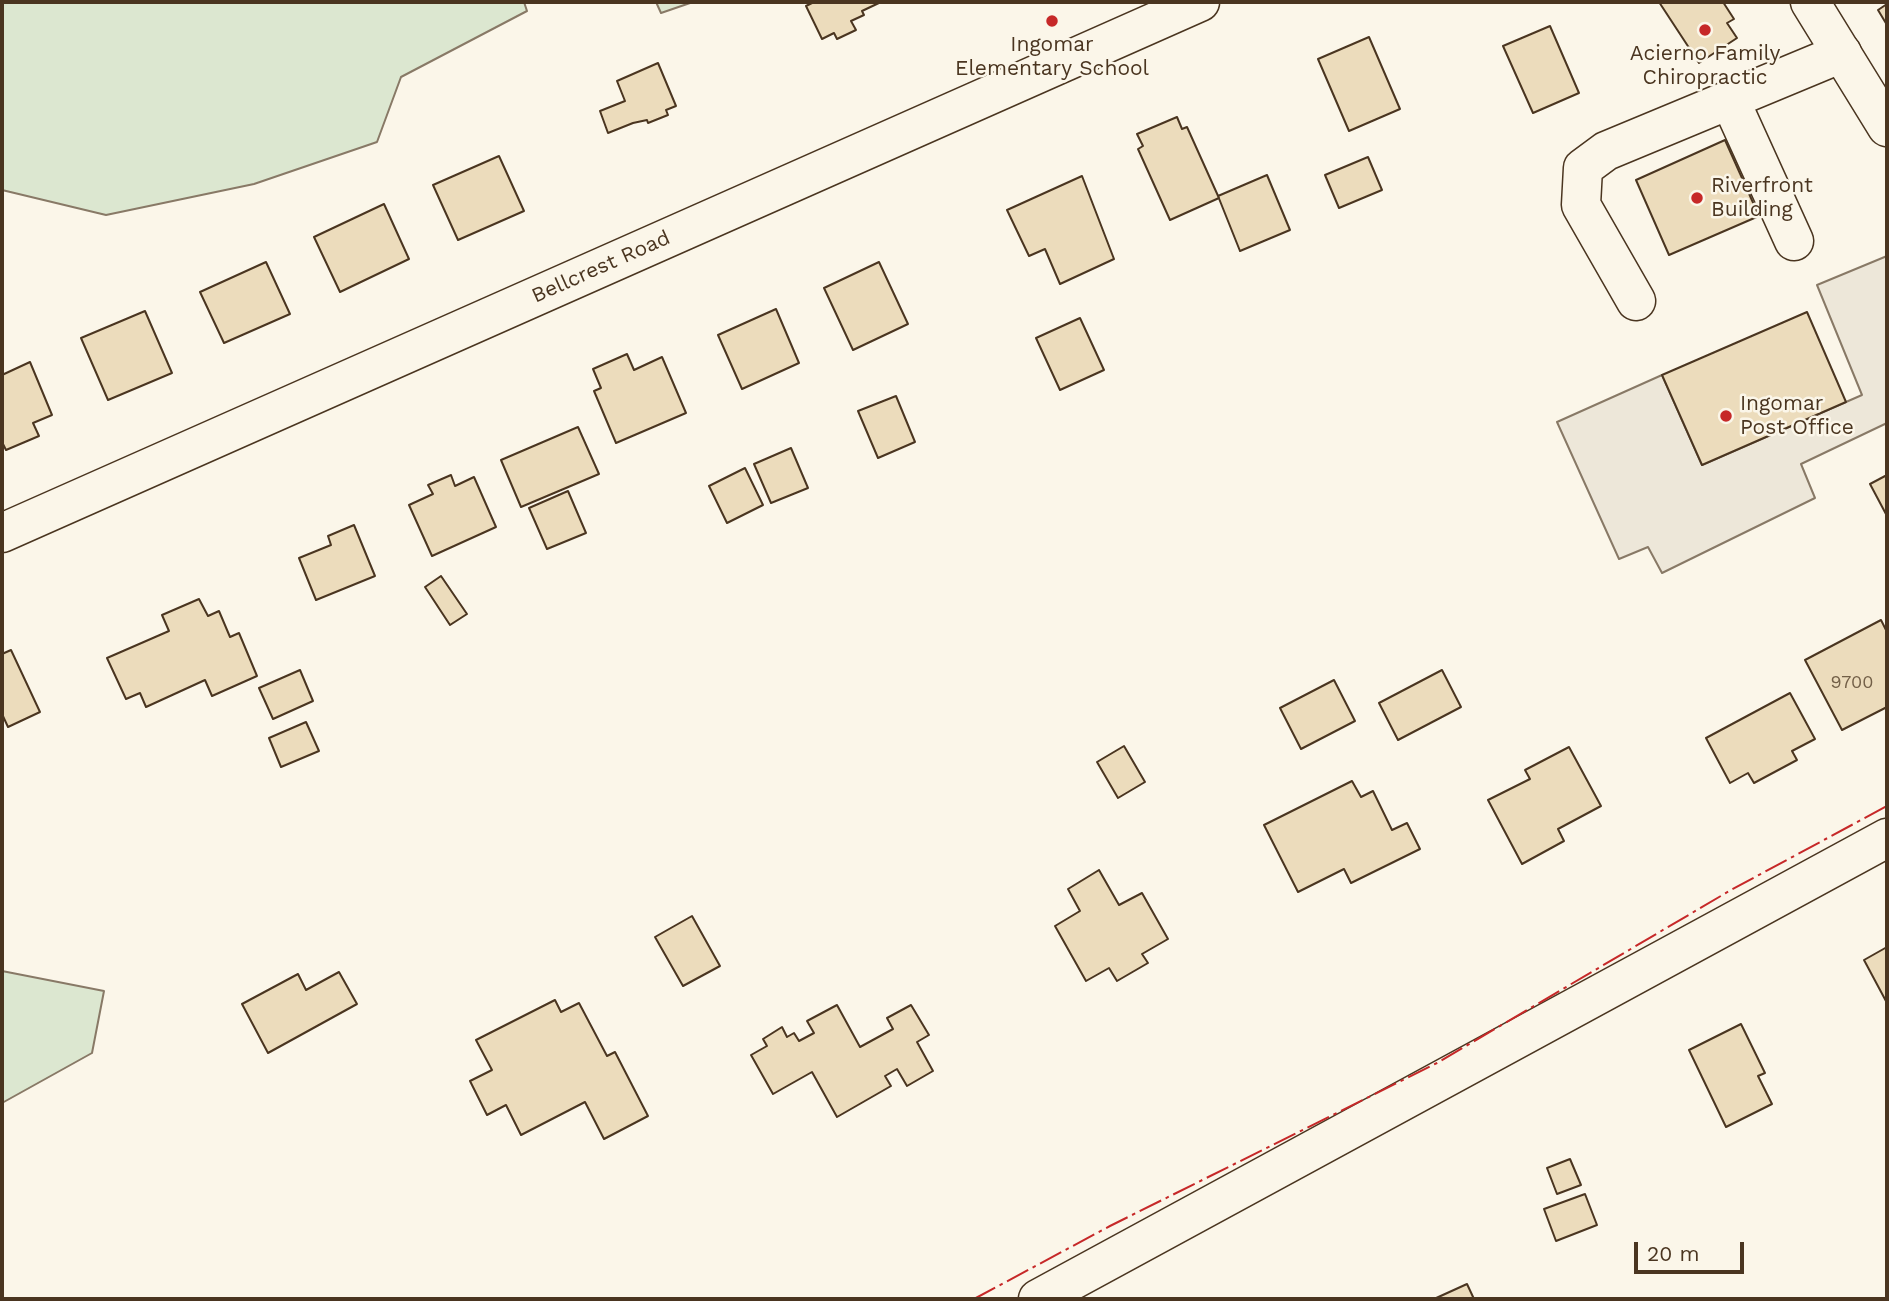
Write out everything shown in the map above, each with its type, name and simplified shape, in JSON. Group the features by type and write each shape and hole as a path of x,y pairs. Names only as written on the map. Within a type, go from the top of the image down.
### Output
{"street":[{"name":"Bellcrest Road","path":"2,533 1200,2"},
{"path":"1810,2 1887,127"},
{"path":"1636,301 1581,205 1583,168 1606,151 1842,53"},
{"path":"1730,100 1794,241"},
{"path":"1038,1299 1887,838"}],"green space":[{"path":"2,2 524,2 527,11 401,77 377,142 254,184 106,215 2,190"},
{"path":"656,2 693,2 661,13"},
{"path":"2,971 104,991 92,1053 2,1103"}],"shaded area":[{"path":"1887,256 1887,423 1801,464 1815,498 1662,573 1648,547 1619,559 1557,422 1662,375 1702,465 1862,395 1817,285"}],"building":[{"path":"814,2 881,2 862,11 864,15 851,21 856,30 837,39 834,33 822,39 806,6"},
{"name":"Acierno Family Chiropractic","path":"1659,2 1723,2 1734,19 1727,23 1737,38 1699,63"},
{"path":"1887,4 1887,25 1878,10"},
{"path":"1550,26 1579,93 1533,113 1503,46"},
{"path":"1369,37 1400,109 1349,131 1318,59"},
{"path":"658,63 676,106 666,110 668,115 648,123 647,120 633,123 608,133 600,111 625,101 617,81"},
{"path":"1177,117 1182,129 1187,127 1219,198 1170,220 1138,149 1143,146 1137,134"},
{"name":"Riverfront Building","path":"1725,140 1759,216 1669,255 1636,180"},
{"path":"499,156 524,211 458,240 433,185"},
{"path":"1368,157 1382,190 1339,208 1325,175"},
{"path":"1267,175 1290,230 1240,251 1218,196"},
{"path":"1082,176 1114,259 1060,284 1045,249 1029,256 1007,210"},
{"path":"384,204 409,259 340,292 314,237"},
{"path":"266,262 290,314 224,343 200,292"},
{"path":"879,262 908,324 853,350 824,288"},
{"path":"776,309 799,363 742,389 718,335"},
{"path":"145,311 172,373 108,400 81,338"},
{"path":"1807,312 1846,402 1702,465 1662,375"},
{"path":"1080,318 1104,370 1060,390 1036,338"},
{"path":"627,354 634,370 662,357 686,413 616,443 594,391 601,388 593,369"},
{"path":"30,362 52,415 33,423 39,436 6,450 2,442 2,375"},
{"path":"896,396 915,442 878,458 858,411"},
{"path":"578,427 599,474 521,507 501,460"},
{"path":"791,448 808,488 771,503 754,464"},
{"path":"745,468 763,505 727,523 709,486"},
{"path":"451,475 455,486 474,477 496,527 432,556 409,505 433,494 428,485"},
{"path":"1887,475 1887,516 1870,484"},
{"path":"568,491 586,533 547,549 529,508"},
{"path":"354,525 375,576 316,600 299,558 331,545 328,536"},
{"path":"441,576 467,614 450,625 425,587"},
{"path":"199,599 208,616 219,611 230,637 239,633 257,676 212,696 205,680 146,707 140,693 126,699 107,658 169,631 162,615"},
{"path":"1881,620 1887,632 1887,707 1842,730 1805,660"},
{"path":"11,650 40,712 8,727 2,714 2,654"},
{"path":"300,670 313,701 273,719 259,688"},
{"path":"1442,670 1461,707 1398,740 1379,703"},
{"path":"1334,680 1355,721 1301,749 1280,708"},
{"path":"1790,693 1815,739 1792,751 1797,760 1754,783 1748,773 1730,783 1706,738"},
{"path":"306,722 319,751 281,767 269,738"},
{"path":"1124,746 1145,782 1118,798 1097,762"},
{"path":"1569,747 1601,806 1558,829 1564,841 1522,864 1488,800 1530,779 1525,770"},
{"path":"1352,781 1361,797 1373,791 1392,830 1407,823 1420,849 1351,883 1344,869 1298,892 1264,825"},
{"path":"1099,870 1119,905 1142,893 1168,939 1142,954 1148,963 1117,981 1109,968 1086,981 1055,926 1080,911 1068,889"},
{"path":"692,916 720,966 683,986 655,937"},
{"path":"1887,947 1887,1003 1864,960"},
{"path":"339,972 357,1004 268,1053 242,1004 298,974 306,990"},
{"path":"555,1000 561,1012 579,1003 607,1056 615,1052 648,1116 604,1139 585,1102 521,1135 506,1105 487,1115 470,1081 492,1070 476,1040"},
{"path":"837,1005 860,1047 893,1029 887,1018 911,1005 929,1035 917,1042 933,1071 907,1086 897,1069 885,1076 891,1086 837,1117 812,1072 773,1094 751,1055 767,1046 763,1039 782,1027 787,1037 794,1033 799,1041 814,1033 807,1021"},
{"path":"1741,1024 1765,1073 1758,1076 1772,1104 1726,1127 1689,1050"},
{"path":"1570,1159 1581,1185 1557,1194 1547,1168"},
{"path":"1585,1194 1597,1225 1556,1241 1544,1209"},
{"path":"1467,1284 1474,1299 1434,1299"}],"power":[{"path":"974,1299 1110,1226 1437,1063 1731,890 1887,806"}],"place":[{"name":"Ingomar Elementary School","path":"1052,21"},
{"name":"Acierno Family Chiropractic","path":"1705,30"},
{"name":"Riverfront Building","path":"1697,198"},
{"name":"Ingomar Post Office","path":"1726,416"}]}
